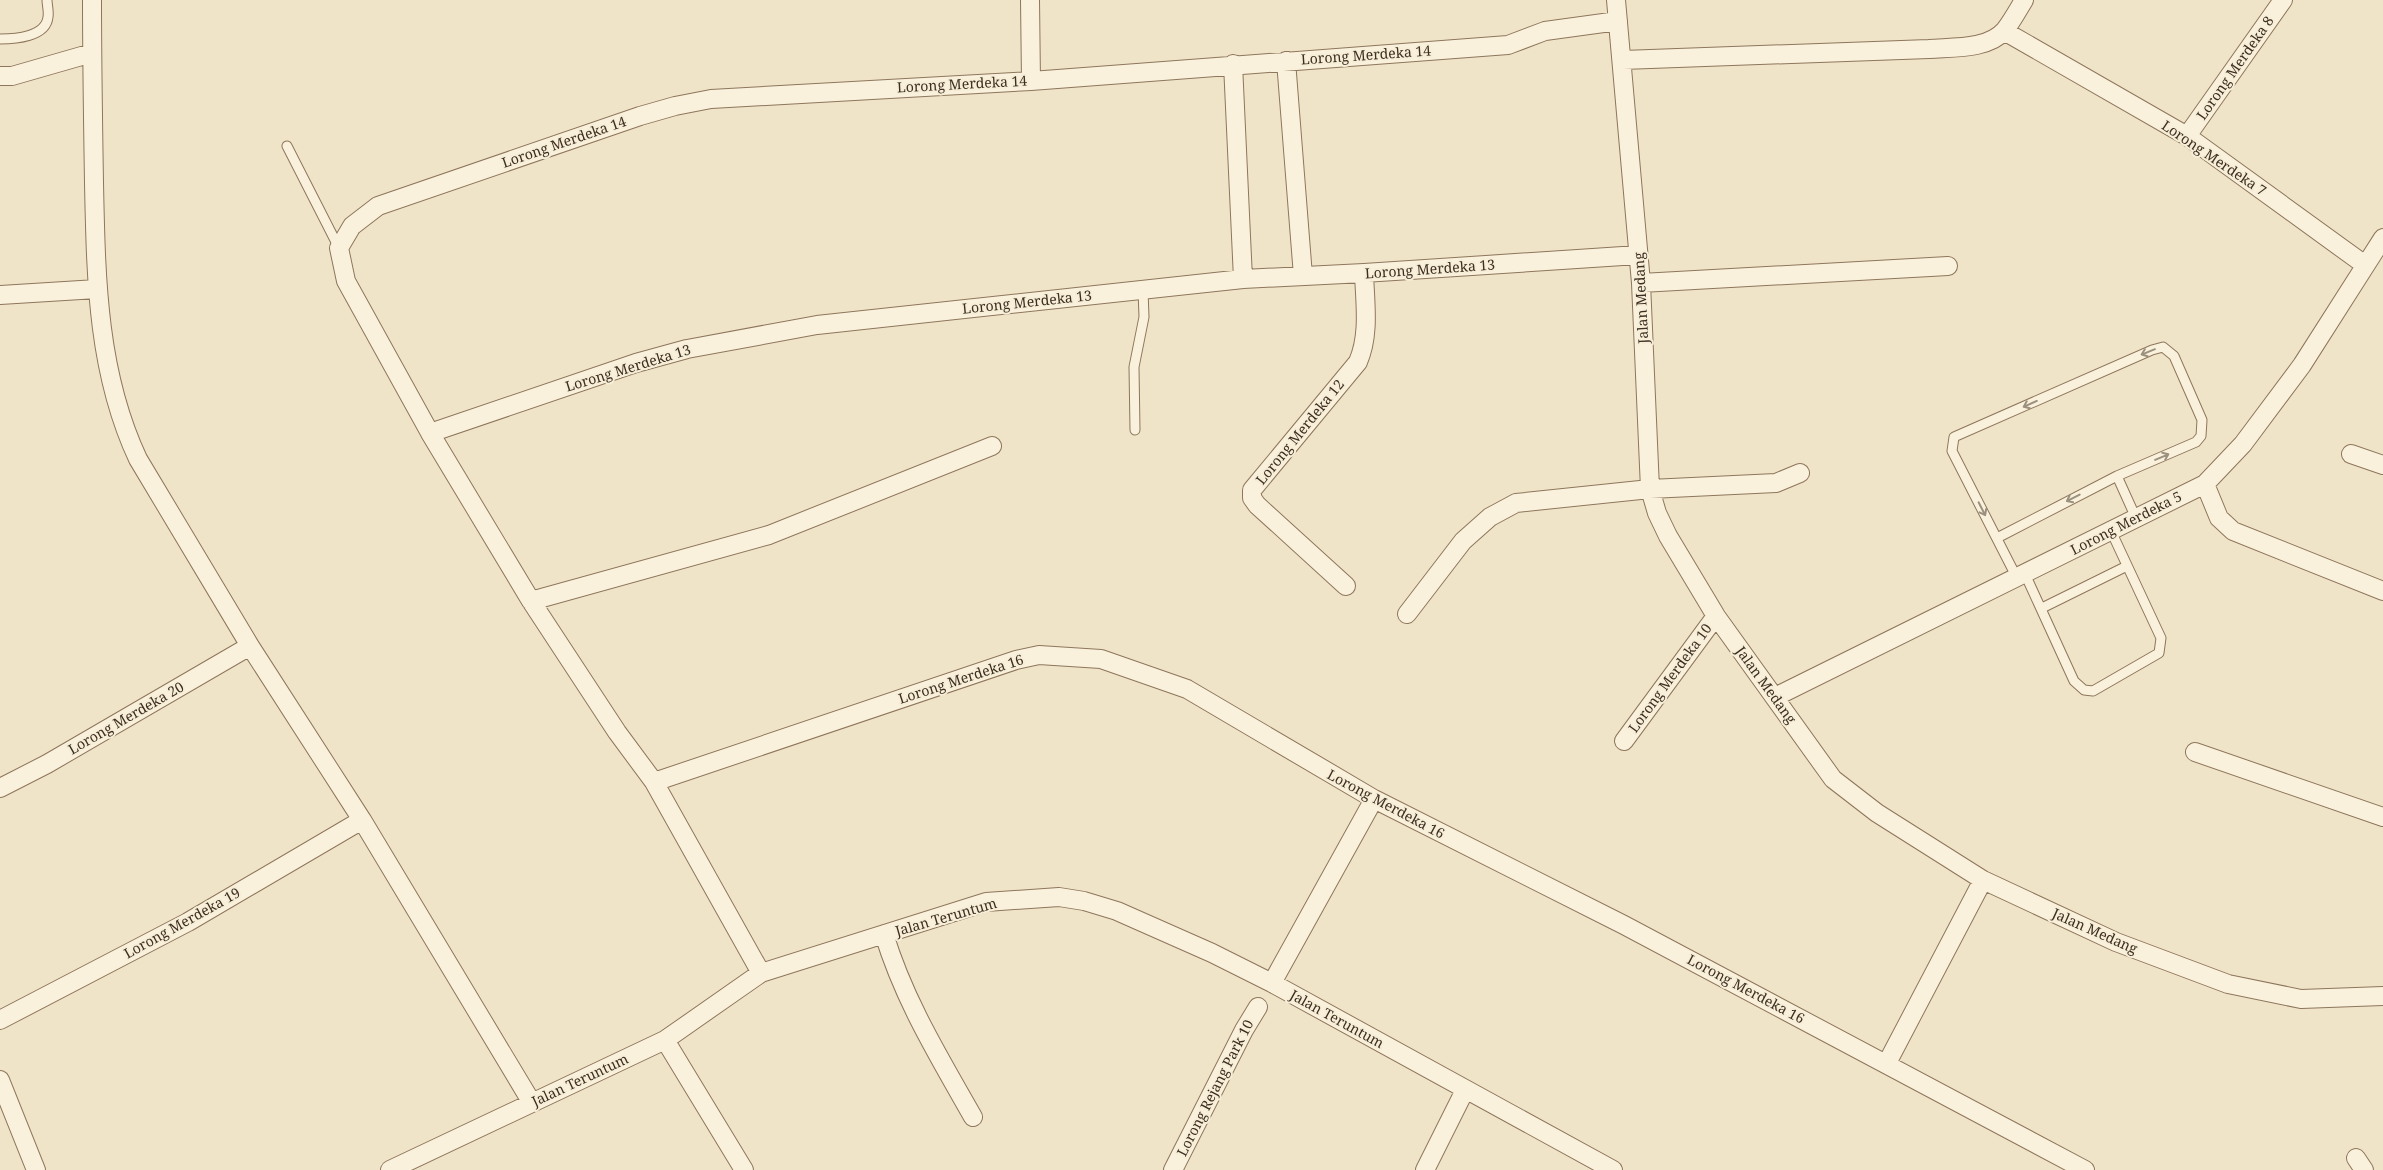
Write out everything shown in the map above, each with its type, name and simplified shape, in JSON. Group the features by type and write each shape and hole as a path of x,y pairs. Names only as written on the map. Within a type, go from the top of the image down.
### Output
{"street":[{"path":"92,0 97,289 108,368 123,428 138,459 250,646 362,820 532,1103"},
{"path":"1030,0 1031,81"},
{"name":"Jalan Medang","path":"1616,0 1623,60 1641,283 1650,489 1657,513 1668,536 1716,616 1833,779 1877,813 1983,880 2116,942 2228,984 2301,998 2344,999 2383,996"},
{"path":"1623,60 1929,49 1976,45 1995,38 2004,31 2024,0"},
{"name":"Lorong Merdeka 8","path":"2187,136 2283,0"},
{"name":"Lorong Merdeka 14","path":"339,248 352,226 378,206 675,106 710,99 1031,81 1233,64 1508,45 1545,31 1618,21"},
{"name":"Lorong Merdeka 7","path":"2004,31 2187,136 2365,265"},
{"path":"0,76 12,76 92,53"},
{"path":"1286,61 1303,276"},
{"path":"1233,64 1243,279"},
{"name":"Lorong Merdeka 5","path":"1775,697 2205,484 2243,444 2302,365 2383,238"},
{"path":"339,248 346,281 430,433 531,601 617,732 654,782 761,973"},
{"name":"Lorong Merdeka 13","path":"430,433 636,363 687,349 817,325 1243,279 1364,273 1638,254"},
{"path":"1641,283 1948,266"},
{"name":"Lorong Merdeka 12","path":"1346,586 1257,505 1252,498 1252,490 1358,362 1364,347 1366,334 1364,273"},
{"path":"0,295 97,289"},
{"path":"531,601 769,534 992,446"},
{"path":"2351,454 2383,465"},
{"path":"1407,614 1463,541 1490,517 1516,503 1650,489 1776,483 1800,473"},
{"path":"2205,484 2219,518 2233,531 2383,591"},
{"name":"Lorong Merdeka 10","path":"1624,741 1716,616"},
{"name":"Lorong Merdeka 20","path":"0,788 47,764 250,646"},
{"name":"Lorong Merdeka 16","path":"654,782 1016,660 1039,655 1060,655 1101,660 1187,689 1374,800 1624,925 1887,1063 2085,1170"},
{"path":"2195,752 2383,817"},
{"path":"1272,983 1374,800"},
{"name":"Lorong Merdeka 19","path":"0,1020 188,922 362,820"},
{"path":"1887,1063 1983,880"},
{"name":"Jalan Teruntum","path":"399,1168 665,1040 761,973 986,902 1059,897 1084,901 1155,926 1272,983 1613,1170"},
{"path":"884,934 896,973 920,1025 973,1117"},
{"name":"Lorong Rejang Park 10","path":"1173,1170 1244,1030 1258,1007"},
{"path":"665,1040 744,1170"},
{"path":"0,1080 36,1170"},
{"path":"1425,1170 1465,1090"}],"lane":[{"path":"0,40 21,39 44,26 48,18 47,0"},
{"path":"287,146 339,248"},
{"path":"1135,430 1134,367 1144,317 1144,290"},
{"path":"1996,538 2117,476 2196,442 2203,433 2202,420 2174,356 2163,347 1954,437 1952,451 1996,538 2042,608 2074,681 2084,690 2093,691 2159,654 2162,644 2161,638 2111,531"},
{"path":"2117,476 2136,518"},
{"path":"2042,608 2127,566"}]}
